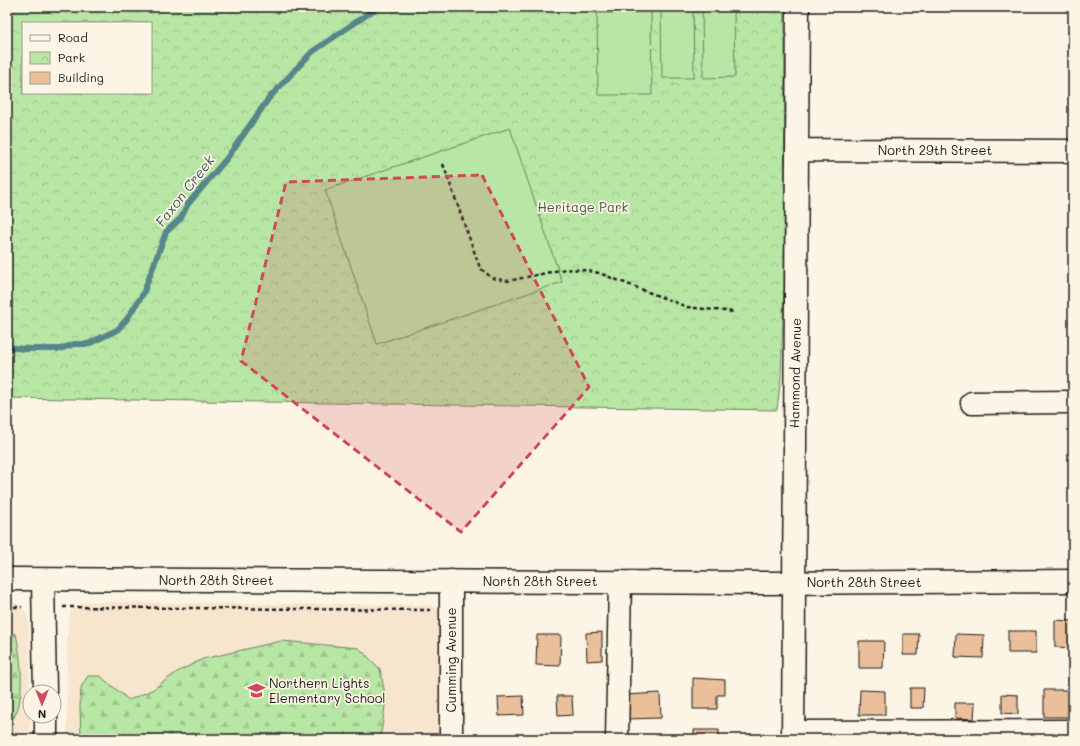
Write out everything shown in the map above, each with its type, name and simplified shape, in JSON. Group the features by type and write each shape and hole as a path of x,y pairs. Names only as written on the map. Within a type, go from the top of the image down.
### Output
{"street":[{"name":"Hammond Avenue","path":"793,735 798,7"},
{"name":"North 29th Street","path":"798,150 1073,151"},
{"path":"972,403 1073,402"},
{"name":"North 28th Street","path":"7,579 620,582 1073,582"},
{"path":"43,580 45,684"},
{"name":"Cumming Avenue","path":"451,581 451,739"},
{"path":"617,739 620,582"},
{"path":"46,724 46,739"},
{"path":"793,735 973,735 1073,731"}],"path":[{"path":"443,164 480,268 492,278 508,281 565,269 582,270 599,274 687,307 734,312"},
{"path":"7,607 427,608 434,611 451,612"}],"highlighted area":[{"path":"482,175 589,387 461,532 241,361 286,182"}],"shaded area":[{"path":"7,601 16,603 25,611 29,623 30,684 22,684 22,724 30,724 30,739 7,739"},
{"name":"Northern Lights Elementary School","path":"83,603 429,605 439,610 443,616 444,739 67,739 67,640 69,618 71,611"}],"green space":[{"name":"Heritage Park","path":"7,7 785,7 784,286 781,377 777,410 7,398"},
{"path":"693,8 694,78 662,78 661,9"},
{"path":"702,8 734,8 735,77 703,78"},
{"path":"651,12 652,95 598,95 597,13"},
{"path":"510,128 562,282 377,344 325,190"},
{"path":"7,634 16,634 20,656 21,682 18,708 14,718 7,725"},
{"path":"281,641 359,648 380,669 386,700 380,739 81,739 81,687 88,676 100,676 129,700 152,690 177,672 203,659"}],"building":[{"path":"1055,620 1073,621 1073,648 1055,647"},
{"path":"1008,631 1036,631 1036,653 1008,653"},
{"path":"602,632 602,660 587,661 586,633"},
{"path":"903,634 919,634 918,655 903,655"},
{"path":"956,634 984,635 983,658 955,657"},
{"path":"537,635 561,635 560,666 536,665"},
{"path":"859,641 884,641 883,668 859,668"},
{"path":"693,678 725,680 725,695 717,695 717,709 693,709"},
{"path":"910,688 924,688 923,708 910,708"},
{"path":"860,690 885,691 885,715 859,715"},
{"path":"1044,690 1069,690 1069,717 1044,717"},
{"path":"660,693 661,718 625,719 625,695"},
{"path":"1002,694 1018,695 1018,714 1002,713"},
{"path":"523,696 524,715 499,716 498,697"},
{"path":"557,696 572,696 573,715 558,716"},
{"path":"955,703 975,703 974,719 955,718"},
{"path":"694,730 719,730 719,739 694,739"},
{"path":"540,737 540,739 511,739 511,738"}],"waterway":[{"name":"Faxon Creek","path":"7,347 24,349 60,349 74,344 88,344 117,330 127,319 143,294 166,232 181,218 188,204 227,158 269,98 312,52 378,7"}],"place":[{"name":"Northern Lights Elementary School","path":"256,690"}]}
